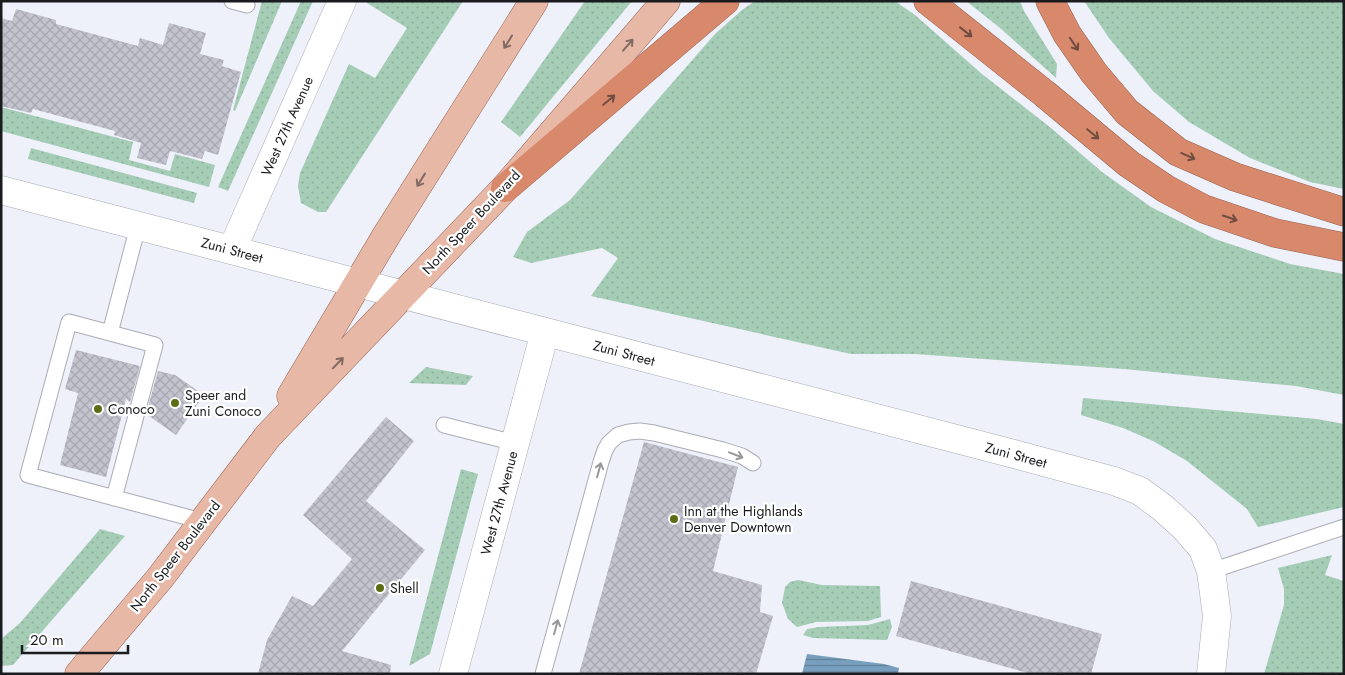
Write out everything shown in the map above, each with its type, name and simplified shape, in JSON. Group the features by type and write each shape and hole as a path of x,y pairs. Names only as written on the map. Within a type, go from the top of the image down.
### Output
{"highway":[{"path":"505,188 725,1"},
{"path":"928,1 1129,164 1166,189 1204,209 1275,234 1344,246"},
{"path":"1050,1 1067,34 1094,73 1127,112 1178,152 1235,177 1344,212"}],"main road":[{"name":"North Speer Boulevard","path":"268,436 386,236 534,1"},
{"name":"North Speer Boulevard","path":"79,674 160,578 268,436 505,188 666,1"}],"street":[{"name":"West 27th Avenue","path":"232,250 342,1"},
{"name":"Zuni Street","path":"1,190 1014,454 1140,491 1185,528 1203,549 1211,571 1217,616 1210,674"},
{"name":"West 27th Avenue","path":"453,674 545,332"}],"lane":[{"path":"110,333 138,226"},
{"path":"114,498 155,345 69,322 28,475 114,498 202,521"},
{"path":"444,424 515,443"},
{"path":"543,674 601,462 609,443 618,435 640,431 722,450 742,456 753,463"},
{"path":"1211,571 1344,527"}],"green space":[{"path":"262,1 282,1 235,111 233,110"},
{"path":"301,1 313,1 228,191 218,187"},
{"path":"367,1 463,1 326,212 318,212 301,203 298,186 300,173 349,64 375,78 407,28 367,3"},
{"path":"585,1 632,1 520,137 501,122"},
{"path":"755,1 895,1 915,15 982,74 1051,128 1102,172 1151,207 1215,239 1290,264 1344,274 1344,395 1296,386 1124,369 915,354 851,354 591,296 618,258 602,248 531,263 513,257 527,232 570,200 715,34"},
{"path":"966,1 1020,1 1024,11 1057,64 1056,78 1000,28"},
{"path":"1084,1 1344,1 1344,189 1310,182 1250,158 1189,122 1153,91 1109,38"},
{"path":"1,107 133,142 129,160 170,171 175,154 215,165 209,187 1,131"},
{"path":"31,148 197,193 194,203 28,159"},
{"path":"426,367 473,376 466,385 409,383"},
{"path":"1083,398 1317,419 1344,424 1344,507 1258,527 1247,509 1187,461 1153,441 1123,428 1081,415"},
{"path":"461,469 478,474 430,654 409,666"},
{"path":"100,529 125,536 13,665 1,666 1,639 20,623"},
{"path":"1332,555 1325,575 1344,581 1344,674 1264,674 1284,605 1284,589 1278,568"},
{"path":"798,580 822,585 880,586 881,617 868,621 816,622 797,627 788,619 782,603 785,587 790,582"},
{"path":"890,619 892,627 887,640 813,638 803,635 807,629 868,625"}],"water":[{"path":"807,654 884,664 899,668 898,674 802,674"}],"building":[{"path":"16,9 56,20 56,24 138,46 140,38 163,45 169,23 206,33 200,54 224,60 222,66 241,72 218,155 205,151 202,159 170,151 166,165 137,158 141,143 114,135 115,131 33,109 31,113 1,106 1,18 12,21"},
{"path":"76,350 140,366 130,402 126,399 106,477 60,465 78,393 65,389"},
{"path":"158,371 175,375 204,395 176,435 146,414"},
{"path":"386,417 414,441 366,501 425,550 342,651 391,665 390,674 258,674 267,640 292,596 313,606 352,559 303,515"},
{"name":"Inn at the Highlands Denver Downtown","path":"644,442 738,467 713,571 762,585 760,612 773,616 756,674 579,674"},
{"path":"911,581 1102,634 1091,674 1031,674 896,636"}],"place":[{"name":"Speer and Zuni Conoco","path":"175,403"},
{"name":"Conoco","path":"98,409"},
{"name":"Inn at the Highlands Denver Downtown","path":"674,519"},
{"name":"Shell","path":"380,588"}]}
